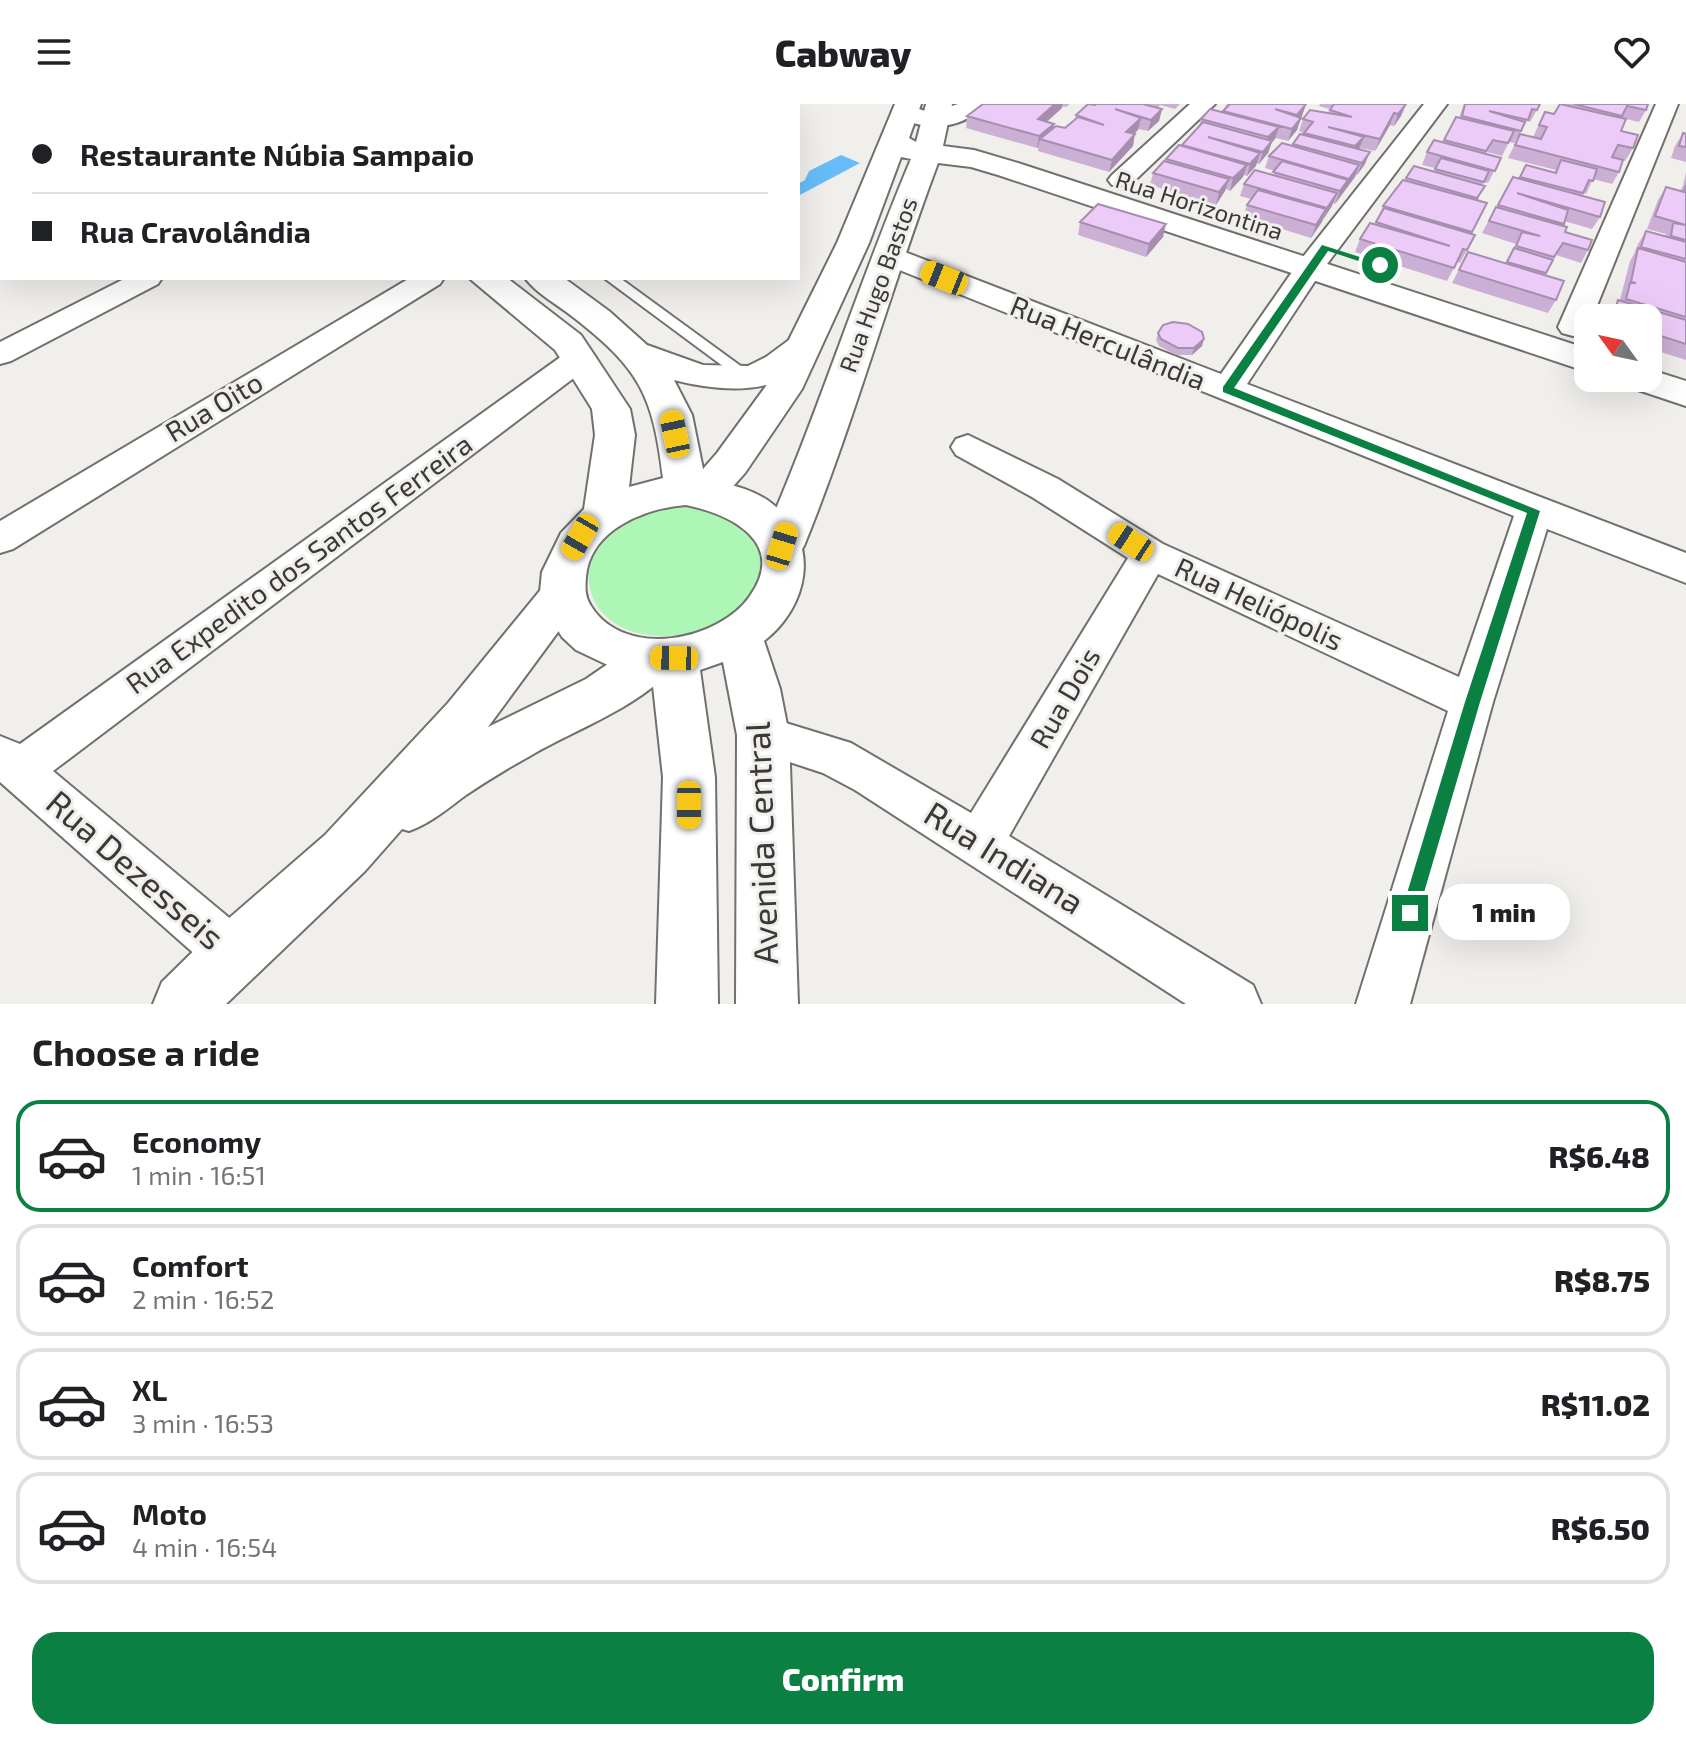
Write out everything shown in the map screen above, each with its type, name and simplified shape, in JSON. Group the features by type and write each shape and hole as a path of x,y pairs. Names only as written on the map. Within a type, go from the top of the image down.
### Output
{"street":[{"path":"695,491 731,463 770,411 915,121 954,117 973,104"},
{"path":"1121,180 1204,104"},
{"path":"1227,390 1317,258 1436,104"},
{"path":"1590,304 1667,104"},
{"name":"Rua Horizontina","path":"915,121 974,159 1574,328"},
{"name":"Rua Horizontina","path":"915,121 1121,180 1574,356"},
{"name":"Rua Hugo Bastos","path":"782,546 816,466 887,255 915,121"},
{"name":"Rua Herculândia","path":"887,255 1686,569"},
{"path":"0,354 144,280"},
{"name":"Rua Oito","path":"0,539 427,280"},
{"path":"489,280 552,329 580,358 611,409 615,435 604,515"},
{"path":"545,280 587,310 637,354 669,405 695,491"},
{"path":"637,354 705,377 748,378 771,371 802,348"},
{"path":"1662,357 1686,365"},
{"name":"Rua Expedito dos Santos Ferreira","path":"9,762 580,358"},
{"path":"1662,386 1686,394"},
{"name":"Rua Heliópolis","path":"968,447 1045,488 1150,554 1472,702"},
{"path":"695,491 731,498 754,510 771,526 782,546 785,569 779,593 763,616 739,636 713,649 664,658 620,652 592,638 572,618 563,594 565,565 580,537 604,515 635,500 695,491"},
{"path":"1383,1004 1472,702 1534,511"},
{"name":"Rua Dois","path":"980,842 1150,554"},
{"path":"184,1004 233,954 345,853 466,718 563,594"},
{"name":"Avenida Central","path":"739,636 755,689 763,735 767,1004"},
{"path":"345,853 449,778 513,739 603,694 664,658"},
{"path":"664,658 689,777 687,1004"},
{"name":"Rua Indiana","path":"763,735 847,763 980,842 1234,1004"},
{"name":"Rua Dezesseis","path":"9,762 233,954"}],"lane":[{"path":"614,280 748,378"}],"green space":[{"path":"680,505 723,514 749,531 760,554 758,579 744,602 720,622 688,634 648,635 627,630 610,620 598,607 591,592 589,576 592,559 602,542 624,522 647,512"}],"water":[{"path":"841,155 860,163 800,195 800,183 809,171"}],"building":[{"path":"983,104 1055,104 1038,119 1054,124 1039,136 967,116"},
{"path":"1088,104 1143,104 1162,109 1151,120 1115,109 1141,118 1126,132 1135,134 1112,160 1040,139 1056,126 1065,128 1078,117 1104,125 1076,115"},
{"path":"1230,104 1306,104 1297,115 1275,109 1301,118 1292,129 1223,111"},
{"path":"1334,104 1406,104 1398,114 1394,113 1380,139 1328,127 1364,137 1355,146 1304,133 1313,122 1303,119 1310,110 1352,117 1330,110"},
{"path":"1465,104 1540,104 1537,110 1532,109 1528,120 1489,111 1525,122 1521,131 1462,116"},
{"path":"1560,104 1626,119 1621,131 1638,135 1633,148 1618,145 1612,157 1623,160 1619,172 1515,145 1520,134 1541,139 1547,127 1539,125 1545,112 1554,114"},
{"path":"1574,104 1648,104 1646,110 1627,106 1622,116"},
{"path":"1210,109 1279,127 1268,137 1201,119"},
{"path":"1456,117 1514,131 1508,143 1493,140 1486,151 1444,140"},
{"path":"1203,122 1272,141 1263,152 1208,137 1260,153 1250,164 1182,145"},
{"path":"1683,133 1686,134 1686,147 1679,146"},
{"path":"1300,134 1370,152 1362,163 1293,144"},
{"path":"1434,140 1501,158 1495,171 1427,152"},
{"path":"1282,143 1359,165 1349,179 1269,156"},
{"path":"1179,145 1247,165 1233,178 1166,159"},
{"path":"1441,158 1489,171 1484,182 1435,169"},
{"path":"1561,160 1597,169 1593,181 1589,180 1583,193 1520,177 1526,165 1556,173"},
{"path":"1164,161 1229,179 1219,192 1153,173"},
{"path":"1282,161 1348,180 1340,191 1273,172"},
{"path":"1414,166 1485,186 1477,198 1406,178"},
{"path":"1255,170 1337,193 1327,208 1244,184"},
{"path":"1513,177 1605,202 1600,217 1517,193 1568,210 1564,224 1498,205"},
{"path":"1403,180 1487,203 1472,232 1383,206"},
{"path":"1686,185 1686,225 1655,216 1666,187 1684,192"},
{"path":"1258,190 1326,209 1316,225 1247,205"},
{"path":"1098,204 1166,224 1149,244 1080,222"},
{"path":"1496,207 1567,227 1565,232 1592,240 1588,250 1563,243 1554,257 1516,246 1522,232 1540,236 1489,221"},
{"path":"1384,208 1475,235 1467,250 1463,249 1454,268 1360,239 1370,223 1450,246 1376,222"},
{"path":"1673,223 1686,225 1686,240 1671,236"},
{"path":"1646,231 1686,242 1686,259 1641,247"},
{"path":"1514,248 1553,260 1546,273 1507,262"},
{"path":"1638,248 1686,262 1686,317 1662,310 1662,304 1643,304 1626,299 1630,283 1636,283 1631,282"},
{"path":"1468,252 1564,281 1556,300 1459,270"},
{"path":"1662,313 1686,320 1686,344 1662,336"},
{"path":"1173,322 1188,324 1202,332 1204,339 1194,348 1178,348 1161,339 1158,333 1163,325"}],"route":[{"path":"1380,265 1325,247 1227,390 1534,511 1472,702 1410,913"}]}
